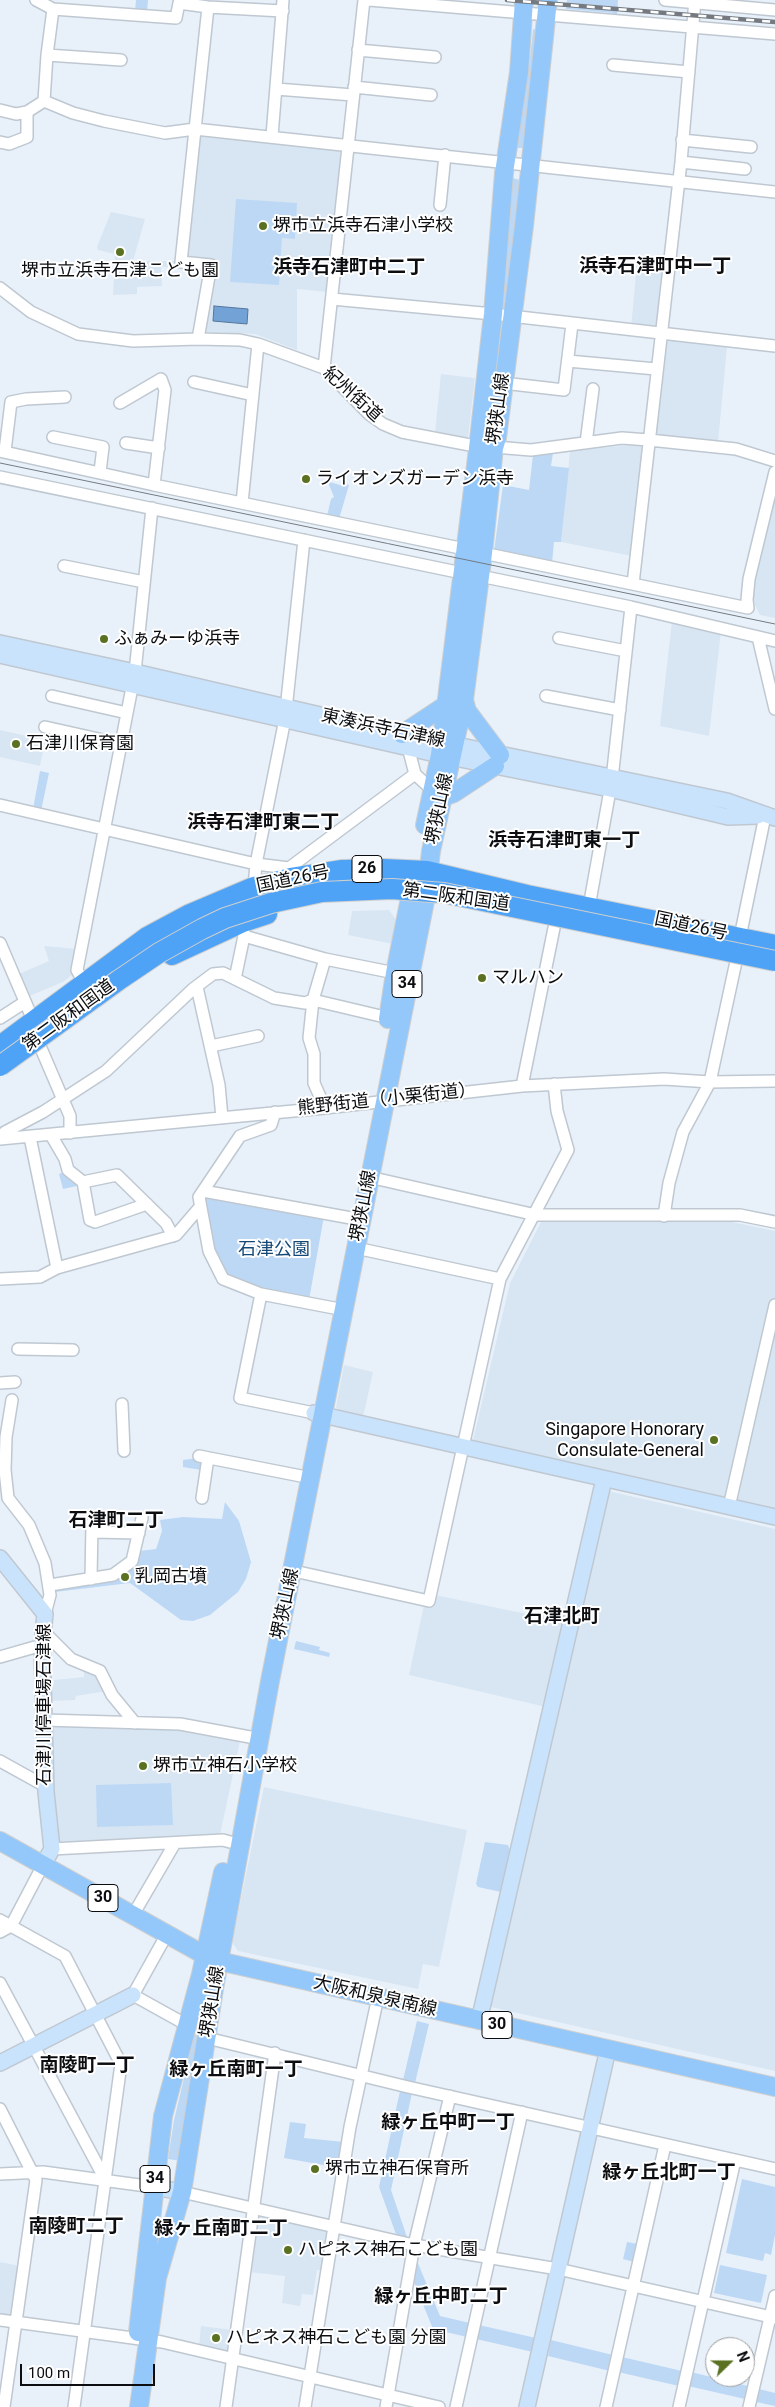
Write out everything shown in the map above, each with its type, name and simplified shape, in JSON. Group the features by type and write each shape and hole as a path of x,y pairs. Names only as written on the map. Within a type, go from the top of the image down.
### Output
{"highway":[{"name":"国道26号","path":"0,1046 147,938 188,915 290,873 342,870 422,870 775,945"},
{"name":"第二阪和国道","path":"0,1054 152,946 196,921 268,892 342,878 392,877 446,880 775,949"},
{"name":"第二阪和国道","path":"0,1066 119,980 202,929 225,918 271,903 322,892 392,888 452,894 775,961"},
{"name":"国道26号","path":"0,1074 141,972 164,959 307,903 351,898 419,896 468,899 775,965"}],"main road":[{"name":"堺狭山線","path":"139,2407 154,2187 163,2116 187,2025 212,1959 294,1571 334,1308 351,1218 378,1102 419,896 422,870 437,793 447,749 464,700 483,553 493,314 506,162 519,72 523,6"},
{"name":"堺狭山線","path":"447,749 446,705 465,549 486,447 497,438 531,165 547,7"},
{"path":"437,793 454,793 497,761 467,711 464,700"},
{"path":"405,741 446,705"},
{"name":"堺狭山線","path":"127,2407 157,2278 182,2192 207,2038 212,1959 230,1842 301,1476 319,1414 356,1248 369,1177 395,972 419,896"},
{"name":"大阪和泉泉南線","path":"0,1841 212,1959 775,2087"}],"street":[{"path":"36,0 53,9 176,18 179,3 208,7 283,6 272,136"},
{"path":"324,368 364,0"},
{"path":"369,0 547,7 694,27 775,34"},
{"path":"665,0 695,1 775,10"},
{"path":"633,584 681,162 695,1"},
{"path":"198,339 211,265 181,262 208,7"},
{"path":"44,101 53,9"},
{"path":"358,50 435,57"},
{"path":"47,55 122,60"},
{"path":"613,65 689,72"},
{"path":"276,89 431,94"},
{"path":"44,101 96,119 165,133 195,129 272,136 775,192"},
{"path":"0,110 16,114 28,112 44,101"},
{"path":"0,142 9,144 27,137 28,112"},
{"path":"682,140 751,147"},
{"path":"440,205 445,155"},
{"path":"681,162 745,169"},
{"name":"紀州街道","path":"0,288 31,312 78,334 133,341 240,340 258,344 324,368 369,414 383,424 402,432 486,447 544,449 622,438 649,440 736,449 775,462"},
{"path":"332,299 493,314 660,335 775,346"},
{"path":"503,382 564,390 572,324"},
{"path":"242,503 258,344"},
{"path":"568,361 656,369"},
{"path":"120,403 161,379 165,390 154,485"},
{"path":"194,382 253,394"},
{"path":"586,443 593,390"},
{"path":"65,397 26,399 11,402 2,451 154,485 465,549"},
{"path":"53,438 103,448 100,472"},
{"path":"126,443 159,448"},
{"path":"483,553 748,608 749,579 775,472"},
{"path":"0,477 462,573"},
{"path":"84,983 77,970 134,679 152,508"},
{"path":"254,887 256,864 286,713 304,540"},
{"path":"64,566 144,582"},
{"path":"480,576 631,607 775,641"},
{"path":"589,907 611,784 631,607"},
{"path":"758,637 774,696 775,709"},
{"path":"559,638 626,651"},
{"name":"東湊浜寺石津線","path":"0,643 134,679 405,741 611,784 727,801 770,817"},
{"name":"東湊浜寺石津線","path":"0,655 134,679"},
{"path":"52,696 127,713"},
{"path":"546,696 620,710"},
{"path":"45,727 121,744"},
{"path":"405,741 415,774 437,793"},
{"path":"0,805 290,873 415,774"},
{"path":"740,937 770,817"},
{"path":"522,1086 556,918"},
{"path":"234,979 244,929 324,959 395,972"},
{"path":"0,943 34,1020 40,1046 64,1098 70,1116 70,1133"},
{"path":"664,1216 669,1183 683,1132 710,1082 737,957"},
{"path":"324,959 314,1000 309,1038 314,1054 314,1083 325,1108"},
{"path":"0,1139 5,1132 43,1112 106,1071 196,987 213,974 223,974 274,998 305,1003 314,1000 389,1018"},
{"path":"196,987 219,1085 222,1118"},
{"path":"0,1018 25,1002"},
{"path":"211,1046 258,1036"},
{"name":"熊野街道（小栗街道）","path":"0,1139 325,1108 522,1086 664,1080 710,1082 775,1081"},
{"path":"294,1571 429,1601 500,1279 536,1215 568,1150 557,1111 554,1084"},
{"path":"275,1112 271,1125 240,1136 199,1197 209,1251 223,1280 261,1294 334,1308"},
{"path":"51,1135 65,1160 68,1170 83,1182 90,1220 95,1222 147,1204"},
{"path":"30,1136 57,1268"},
{"path":"83,1182 118,1175 166,1223 173,1236"},
{"path":"369,1177 536,1215 740,1215 775,1222"},
{"path":"203,1191 351,1218"},
{"path":"0,1279 40,1277 57,1268 176,1235 200,1207"},
{"path":"356,1248 500,1279"},
{"path":"261,1294 240,1398 319,1414 775,1517"},
{"path":"729,1507 775,1305"},
{"path":"18,1349 73,1350"},
{"path":"0,1383 15,1382"},
{"path":"12,1400 6,1437 5,1470 8,1498 29,1525 45,1563 50,1586 50,1595 45,1614"},
{"path":"122,1404 124,1451"},
{"path":"202,1498 204,1457 301,1476"},
{"path":"479,2021 604,1479"},
{"path":"50,1586 113,1575 132,1561 142,1518"},
{"path":"91,1579 92,1527 139,1533"},
{"name":"石津川停車場石津線","path":"0,1558 45,1614 43,1638 45,1786 52,1849"},
{"path":"0,1658 43,1638 71,1659 100,1671 112,1695 135,1722"},
{"path":"44,1720 180,1724 250,1738"},
{"path":"0,1761 45,1786"},
{"path":"0,1932 11,1926 52,1849 224,1840 230,1842"},
{"path":"133,1915 176,1843"},
{"path":"0,1920 65,1956 121,2064 74,2407"},
{"path":"0,2063 133,1995 167,1934"},
{"path":"0,1983 106,2181"},
{"path":"133,1995 187,2025"},
{"path":"305,2407 350,2127 378,1997"},
{"path":"207,2038 275,2053 361,2076 775,2169"},
{"path":"527,2407 608,2049"},
{"path":"226,2407 275,2053"},
{"path":"387,2401 414,2245 450,2096"},
{"path":"0,2109 34,2172 36,2180 4,2407"},
{"path":"456,2407 488,2257 522,2112"},
{"path":"606,2407 665,2145"},
{"path":"679,2407 735,2160"},
{"path":"0,2174 34,2172 182,2192 414,2245 558,2269 772,2318"},
{"path":"749,2407 772,2318 775,2296"},
{"path":"0,2320 143,2339 311,2378 387,2401 438,2407"}],"shaded area":[{"name":"堺市立浜寺石津小学校","path":"204,134 336,149 343,154 327,292 297,289 297,350 255,334 203,332 214,264 187,258 200,138"},
{"name":"堺市立浜寺石津こども園","path":"111,212 145,219 133,261 177,261 176,267 161,267 162,286 137,287 137,294 113,295 115,254 98,250 97,247"},
{"path":"637,263 663,265 657,327 631,328"},
{"path":"668,340 727,347 718,442 659,438 654,433 662,344"},
{"path":"441,374 475,378 468,438 435,433"},
{"path":"631,445 644,446 632,556 561,542 570,451"},
{"path":"775,489 775,618 760,615 751,597"},
{"path":"672,621 721,631 709,736 660,726"},
{"path":"0,730 45,740 40,766 0,757"},
{"path":"389,910 397,921 393,944 348,935 352,911"},
{"path":"44,946 77,949 72,975 63,982 27,997 19,974 49,961"},
{"path":"541,1222 732,1222 775,1231 775,1510 473,1440 510,1283"},
{"path":"344,1365 373,1372 363,1417 339,1412 336,1407"},
{"path":"608,1491 775,1529 775,2071 491,2007 559,1710 409,1675 424,1605 433,1606 435,1595 575,1624"},
{"path":"84,1665 91,1667 107,1691 76,1696 75,1700 48,1701 48,1684 54,1684 54,1680 84,1677"},
{"name":"堺市立神石小学校","path":"51,1724 184,1729 240,1741 220,1835 59,1844 51,1793"},
{"path":"264,1787 467,1830 439,1967 423,1964 418,1989 238,1951 232,1942"},
{"name":"ハピネス神石こども園","path":"258,2215 328,2230 322,2270 317,2270 313,2295 302,2294 300,2306 282,2303 285,2276 249,2272 256,2218"},
{"path":"0,2262 20,2266 14,2313 10,2316 0,2315"},
{"name":"ハピネス神石こども園 分園","path":"201,2326 233,2330 231,2348 226,2353 199,2346"}],"green space":[{"path":"136,0 148,0 147,13 135,11"},
{"path":"567,0 618,0 617,17 613,13 566,9"},
{"path":"533,29 538,30 525,148 515,148 517,122 528,76"},
{"path":"512,178 521,180 515,239 504,304 502,306"},
{"path":"236,199 297,203 295,239 282,238 279,285 230,282"},
{"path":"500,326 503,328 491,434 486,433"},
{"path":"553,453 551,466 569,468 561,542 554,542 552,563 494,551 503,485 529,490 533,455"},
{"path":"330,482 343,486 344,483 349,485 339,519 327,516 331,499 334,497 329,485"},
{"path":"40,771 49,773 41,811 33,809"},
{"path":"64,1172 76,1181 77,1186 63,1189 59,1174"},
{"name":"石津公園","path":"205,1193 324,1216 309,1300 261,1291 226,1277 212,1250 203,1207"},
{"path":"198,1458 202,1463 201,1470 183,1467 183,1460"},
{"path":"225,1502 239,1521 251,1562 246,1579 238,1592 210,1615 193,1621 181,1620 130,1583 55,1592 55,1589 91,1583 139,1551 156,1549 162,1531 160,1520 183,1517 222,1519"},
{"path":"296,1641 320,1647 319,1650 330,1653 329,1657 294,1649"},
{"path":"171,1783 173,1825 97,1827 96,1785"},
{"path":"485,1842 508,1845 510,1850 501,1892 478,1887 476,1884"},
{"path":"205,1990 181,2161 168,2159 174,2120"},
{"path":"417,2021 429,2024 415,2083 403,2080"},
{"path":"400,2091 412,2093 391,2190 408,2240 397,2237 379,2187"},
{"path":"290,2122 306,2124 304,2138 344,2142 340,2168 284,2158"},
{"path":"742,2179 775,2187 775,2235 771,2255 765,2253 763,2261 726,2253"},
{"path":"627,2242 638,2244 634,2262 623,2259"},
{"path":"417,2261 440,2316 470,2323 467,2337 433,2329 413,2280"},
{"path":"720,2265 767,2275 761,2303 714,2293"},
{"path":"479,2325 536,2338 533,2352 476,2339"},
{"path":"551,2340 613,2355 610,2371 548,2356"},
{"path":"622,2357 682,2371 679,2386 618,2372"},
{"path":"691,2372 705,2375 705,2387 748,2387 745,2399 688,2386"},
{"path":"759,2389 775,2393 775,2406 756,2402"}],"water":[{"path":"214,306 248,309 247,324 213,321"}],"tram line":[{"path":"0,463 775,624"}],"railway":[{"path":"507,0 775,22"}],"place":[{"name":"堺市立浜寺石津小学校","path":"263,226"},
{"name":"堺市立浜寺石津こども園","path":"120,252"},
{"name":"ライオンズガーデン浜寺","path":"306,479"},
{"name":"ふぁみーゆ浜寺","path":"104,639"},
{"name":"石津川保育園","path":"16,744"},
{"name":"マルハン","path":"482,978"},
{"name":"Singapore Honorary Consulate-General","path":"714,1440"},
{"name":"乳岡古墳","path":"125,1577"},
{"name":"堺市立神石小学校","path":"143,1766"},
{"name":"堺市立神石保育所","path":"315,2169"},
{"name":"ハピネス神石こども園","path":"288,2250"},
{"name":"ハピネス神石こども園 分園","path":"216,2338"}],"district":[{"name":"浜寺石津町中一丁","path":"655,267"},
{"name":"浜寺石津町中二丁","path":"349,268"},
{"name":"浜寺石津町東二丁","path":"263,823"},
{"name":"浜寺石津町東一丁","path":"564,841"},
{"name":"石津町二丁","path":"116,1521"},
{"name":"石津北町","path":"562,1617"},
{"name":"南陵町一丁","path":"87,2066"},
{"name":"緑ヶ丘南町一丁","path":"236,2070"},
{"name":"緑ヶ丘中町一丁","path":"448,2123"},
{"name":"緑ヶ丘北町一丁","path":"669,2173"},
{"name":"南陵町二丁","path":"76,2227"},
{"name":"緑ヶ丘南町二丁","path":"221,2229"},
{"name":"緑ヶ丘中町二丁","path":"441,2297"}]}
